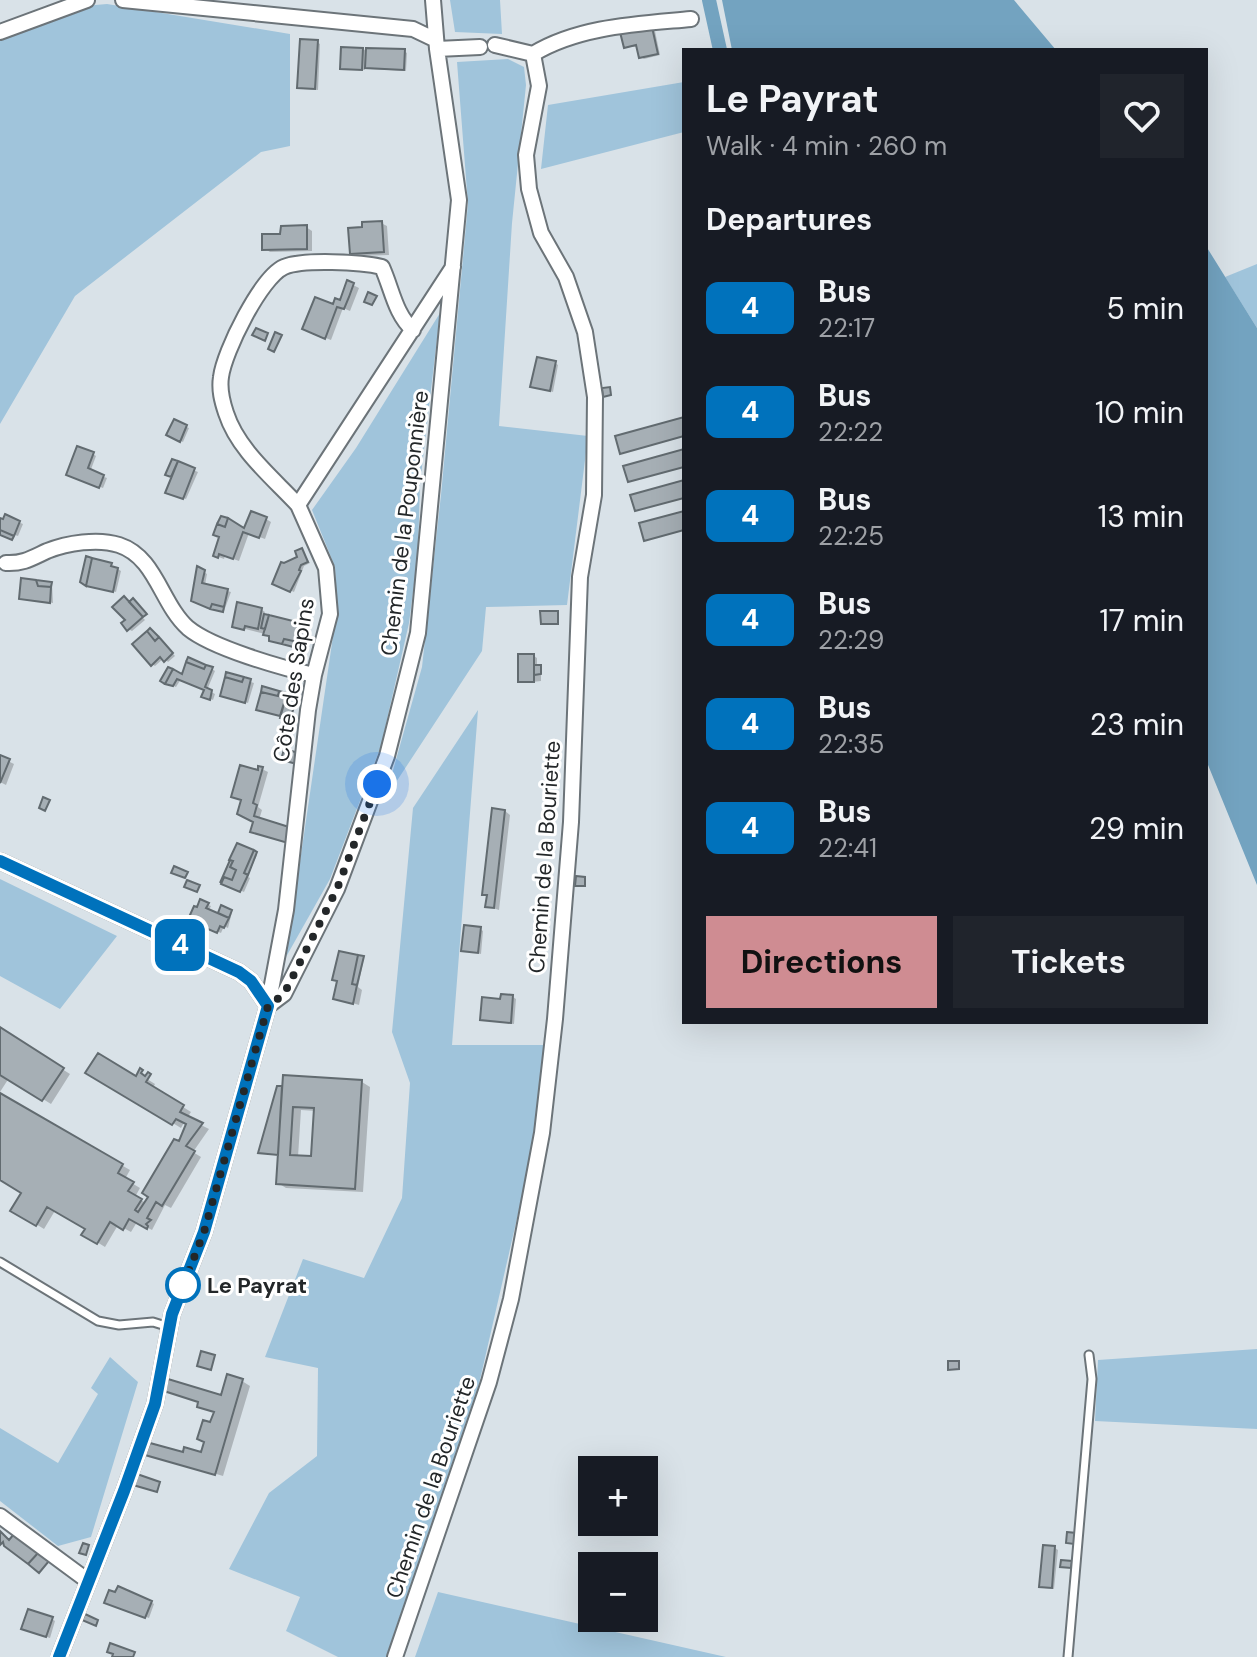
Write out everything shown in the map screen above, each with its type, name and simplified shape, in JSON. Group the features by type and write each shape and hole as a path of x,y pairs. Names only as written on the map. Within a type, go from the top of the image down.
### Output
{"street":[{"path":"0,32 87,0"},
{"path":"123,0 413,29 437,45 488,46 533,54 554,41 596,31 691,19"},
{"name":"Chemin de la Pouponnière","path":"59,1657 155,1404 172,1314 204,1232 268,1006 284,994 337,889 387,756 418,633 459,200 433,0"},
{"name":"Chemin de la Bouriette","path":"395,1657 489,1382 511,1299 542,1133 556,1006 571,822 580,577 594,495 595,397 585,332 566,277 541,233 529,189 526,155 539,86 533,54"},
{"name":"Côte des Sapins","path":"268,1006 286,910 296,801 314,675 330,614 329,591 326,568 298,505 239,442 220,389 221,373 236,335 267,278 288,265 351,263 382,267 400,315 413,330"},
{"path":"298,505 453,267"},
{"path":"6,563 25,562 60,547 98,541 117,544 133,551 145,563 178,617 189,629 217,644 314,675"},
{"path":"0,861 239,972 251,981 268,1006"},
{"path":"0,1516 88,1581"}],"lane":[{"path":"0,1262 98,1321 119,1325 153,1322 169,1327"},
{"path":"1068,1657 1092,1379 1089,1355"}],"shaded area":[{"path":"450,0 500,0 502,34 455,32"},
{"path":"722,0 1014,0 1054,48 732,48"},
{"path":"107,4 290,34 290,146 261,152 75,296 0,424 0,38 84,6"},
{"path":"508,59 524,67 526,85 512,223 499,426 588,436 567,605 486,607 482,651 385,799 422,667 441,495 468,204 457,62"},
{"path":"682,82 682,133 541,169 548,105"},
{"path":"1208,249 1257,328 1257,885 1208,765"},
{"path":"1257,264 1257,328 1225,277"},
{"path":"440,313 420,484 418,553 409,623 381,746 330,879 286,957 337,609 335,567 312,510 356,448"},
{"path":"478,710 452,1045 546,1045 532,1153 479,1384 386,1657 338,1657 286,1631 300,1597 229,1569 269,1493 317,1456 318,1368 265,1357 303,1259 364,1278 402,1198 410,1083 392,1032 413,808"},
{"path":"0,879 117,936 60,1009 0,976"},
{"path":"1257,1349 1257,1429 1095,1421 1098,1360"},
{"path":"110,1357 138,1382 91,1537 58,1546 0,1501 0,1428 58,1463 98,1394 91,1388"},
{"path":"438,1592 578,1624 578,1632 615,1632 726,1657 415,1657"}],"building":[{"path":"652,27 658,54 639,58 636,45 624,48 620,32"},
{"path":"300,39 318,40 315,89 297,88"},
{"path":"341,47 363,48 362,70 340,69"},
{"path":"366,48 405,49 404,70 365,68"},
{"path":"382,221 384,252 350,254 348,228 362,227 362,222"},
{"path":"307,225 307,249 262,250 262,234 280,234 281,226"},
{"path":"347,280 354,283 349,297 344,309 337,307 325,339 302,329 315,297 333,304 335,298 340,300"},
{"path":"368,292 377,296 372,305 364,302"},
{"path":"256,328 268,333 265,341 252,335"},
{"path":"275,332 282,335 274,352 268,349"},
{"path":"537,357 556,361 550,391 530,387"},
{"path":"610,387 611,395 603,397 602,388"},
{"path":"682,418 682,437 620,454 615,436"},
{"path":"174,419 187,425 180,442 166,435"},
{"path":"77,446 94,452 88,468 104,475 99,488 66,475"},
{"path":"682,450 682,468 628,482 623,466"},
{"path":"172,459 178,461 171,477 165,475"},
{"path":"178,461 195,468 183,499 165,493"},
{"path":"682,481 682,499 635,511 630,495"},
{"path":"251,511 267,517 259,538 243,532 233,559 219,554 218,558 213,556 219,537 213,535 217,524 225,527 228,518 244,528"},
{"path":"682,512 682,531 644,541 639,523"},
{"path":"5,514 20,521 14,536 0,530 0,518 3,519"},
{"path":"221,516 228,518 225,527 217,524"},
{"path":"0,530 14,536 12,540 0,535"},
{"path":"302,548 308,562 301,565 290,592 272,584 281,562 297,557 295,551"},
{"path":"86,556 92,558 86,586 80,582"},
{"path":"92,558 112,563 111,566 118,568 113,592 86,586"},
{"path":"197,566 205,570 202,583 228,589 224,607 212,604 210,609 191,601"},
{"path":"21,578 36,580 38,586 51,587 50,603 19,599"},
{"path":"36,580 52,582 51,587 38,586"},
{"path":"124,596 143,617 127,631 121,623 125,620 112,607"},
{"path":"133,598 147,614 143,617 129,602"},
{"path":"237,602 262,608 258,629 232,627"},
{"path":"212,604 224,607 223,612 210,609"},
{"path":"540,611 558,611 558,624 541,624"},
{"path":"264,614 269,615 265,629 261,628"},
{"path":"269,615 301,623 298,642 284,639 282,644 269,641 269,636 263,635"},
{"path":"150,628 159,637 155,641 147,631"},
{"path":"147,631 155,641 159,637 173,653 164,662 160,657 151,666 132,644"},
{"path":"284,639 298,642 297,648 282,644"},
{"path":"518,654 534,654 534,682 518,682"},
{"path":"188,657 206,665 204,669 186,662"},
{"path":"186,662 204,669 206,665 213,667 205,687 212,690 210,700 201,697 204,690 177,679 173,686 165,684 173,669 182,674"},
{"path":"534,665 541,665 541,674 534,675"},
{"path":"168,667 173,669 165,684 160,681"},
{"path":"226,672 244,677 242,682 225,677"},
{"path":"225,677 242,682 244,677 251,679 245,703 220,696"},
{"path":"262,686 279,691 278,696 261,692"},
{"path":"279,691 287,693 280,716 256,710 261,692 278,696"},
{"path":"284,704 294,707 290,720 280,718"},
{"path":"284,749 299,753 297,764 281,760"},
{"path":"0,755 10,759 0,783"},
{"path":"240,765 258,770 258,766 263,767 253,803 257,805 254,816 289,827 288,843 250,832 253,822 237,814 241,800 231,797"},
{"path":"43,797 50,800 45,811 39,808"},
{"path":"492,808 505,810 494,908 485,907 487,895 482,895"},
{"path":"237,843 254,850 240,892 221,884 224,877 232,880 236,870 230,867 233,861 229,860"},
{"path":"254,850 257,852 248,875 244,873"},
{"path":"230,860 233,861 230,867 236,870 232,880 224,877 220,883"},
{"path":"174,866 188,872 185,878 171,873"},
{"path":"576,876 585,877 585,886 575,886"},
{"path":"187,880 200,885 197,892 184,887"},
{"path":"200,899 209,903 206,908 229,918 217,933 199,925 197,931 185,926"},
{"path":"221,905 232,910 229,918 218,913"},
{"path":"464,925 481,927 478,953 461,951"},
{"path":"339,951 358,955 352,984 357,985 353,1004 333,999 337,981 332,980"},
{"path":"358,955 364,956 357,985 352,984"},
{"path":"501,994 513,995 511,1023 480,1020 482,997 500,999"},
{"path":"0,1027 64,1068 42,1101 0,1075"},
{"path":"98,1053 136,1076 140,1068 145,1076 148,1072 151,1074 146,1082 184,1105 180,1112 203,1123 186,1146 195,1151 162,1206 156,1202 147,1218 151,1220 146,1224 147,1229 129,1219 123,1230 110,1222 97,1244 81,1235 85,1229 47,1207 36,1226 10,1211 21,1193 0,1180 0,1093 123,1164 118,1173 134,1182 128,1191 142,1199 135,1210 138,1212 148,1197 142,1193 174,1139 179,1141 186,1124 176,1119 172,1125 85,1073"},
{"path":"283,1075 362,1080 355,1189 276,1184","holes":["293,1107 314,1108 311,1156 290,1155"]},
{"path":"277,1086 282,1086 278,1155 258,1153"},
{"path":"201,1351 215,1355 211,1370 197,1366"},
{"path":"948,1361 959,1361 959,1369 948,1370"},
{"path":"227,1374 243,1379 215,1475 145,1455 150,1443 183,1452 184,1447 201,1452 204,1442 197,1439 203,1420 210,1422 214,1412 197,1407 198,1402 164,1391 168,1379 221,1395"},
{"path":"137,1474 160,1482 157,1492 133,1485"},
{"path":"0,1531 9,1540 14,1534 38,1553 28,1564 3,1542 0,1545"},
{"path":"1067,1532 1076,1533 1074,1544 1066,1543"},
{"path":"83,1543 89,1545 86,1555 79,1553"},
{"path":"1043,1545 1055,1546 1052,1588 1039,1587"},
{"path":"38,1553 49,1561 39,1573 28,1564"},
{"path":"1061,1560 1072,1561 1071,1568 1060,1567"},
{"path":"118,1586 152,1601 145,1618 104,1603 109,1590 115,1592"},
{"path":"28,1609 53,1617 46,1637 21,1629"},
{"path":"85,1614 98,1620 96,1626 82,1620"},
{"path":"110,1643 135,1652 133,1657 112,1657 113,1654 107,1652"}],"waterway":[{"path":"709,0 720,48"}],"bus line":[{"name":"4","path":"0,861 239,972 251,981 268,1006 204,1232 172,1314 155,1404 59,1657"}],"place":[{"name":"Le Payrat","path":"183,1285"}],"route":[{"path":"183,1285 181,1291 204,1232 268,1006 284,994 337,889 377,784"}]}
